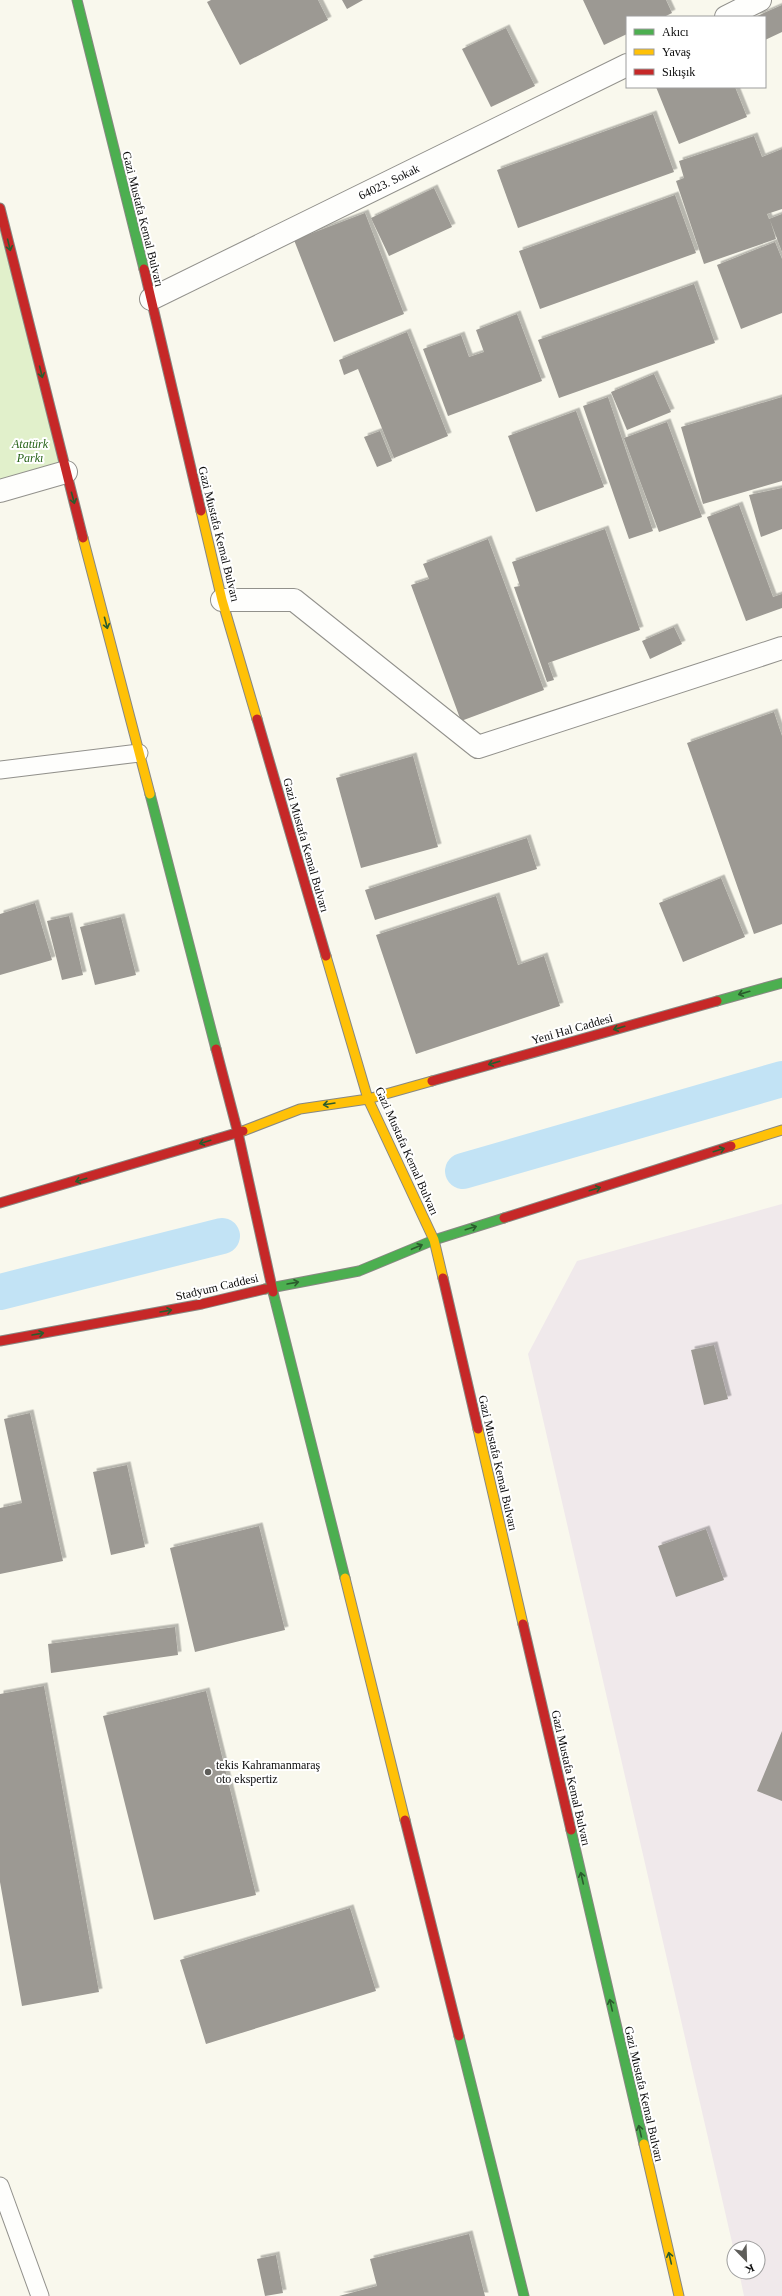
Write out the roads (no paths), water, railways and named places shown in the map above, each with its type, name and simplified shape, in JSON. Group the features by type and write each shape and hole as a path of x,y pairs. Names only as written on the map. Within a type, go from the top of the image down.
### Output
{"main road":[{"name":"Gazi Mustafa Kemal Bulvarı","path":"77,0 151,299 222,600 368,1099 434,1240 678,2296"},
{"path":"0,208 66,472 238,1133 272,1287 524,2296"},
{"name":"Yeni Hal Caddesi","path":"368,1099 782,983"},
{"path":"0,1203 238,1133 300,1109 368,1099"},
{"path":"434,1240 782,1130"},
{"name":"Stadyum Caddesi","path":"0,1341 202,1304 272,1287 359,1271 434,1240"}],"street":[{"path":"728,16 760,0"},
{"name":"64023. Sokak","path":"151,299 626,65"},
{"path":"0,491 66,472"},
{"path":"222,600 294,600 478,747 782,648"}],"lane":[{"path":"0,770 139,753"},
{"path":"0,2186 40,2296"}],"waterway":[{"path":"463,1171 782,1079"},
{"path":"0,1292 222,1236"}],"place":[{"name":"tekis Kahramanmaraş oto ekspertiz","path":"208,1772"}],"park label":[{"name":"Atatürk Parkı","path":"30,451"}]}
